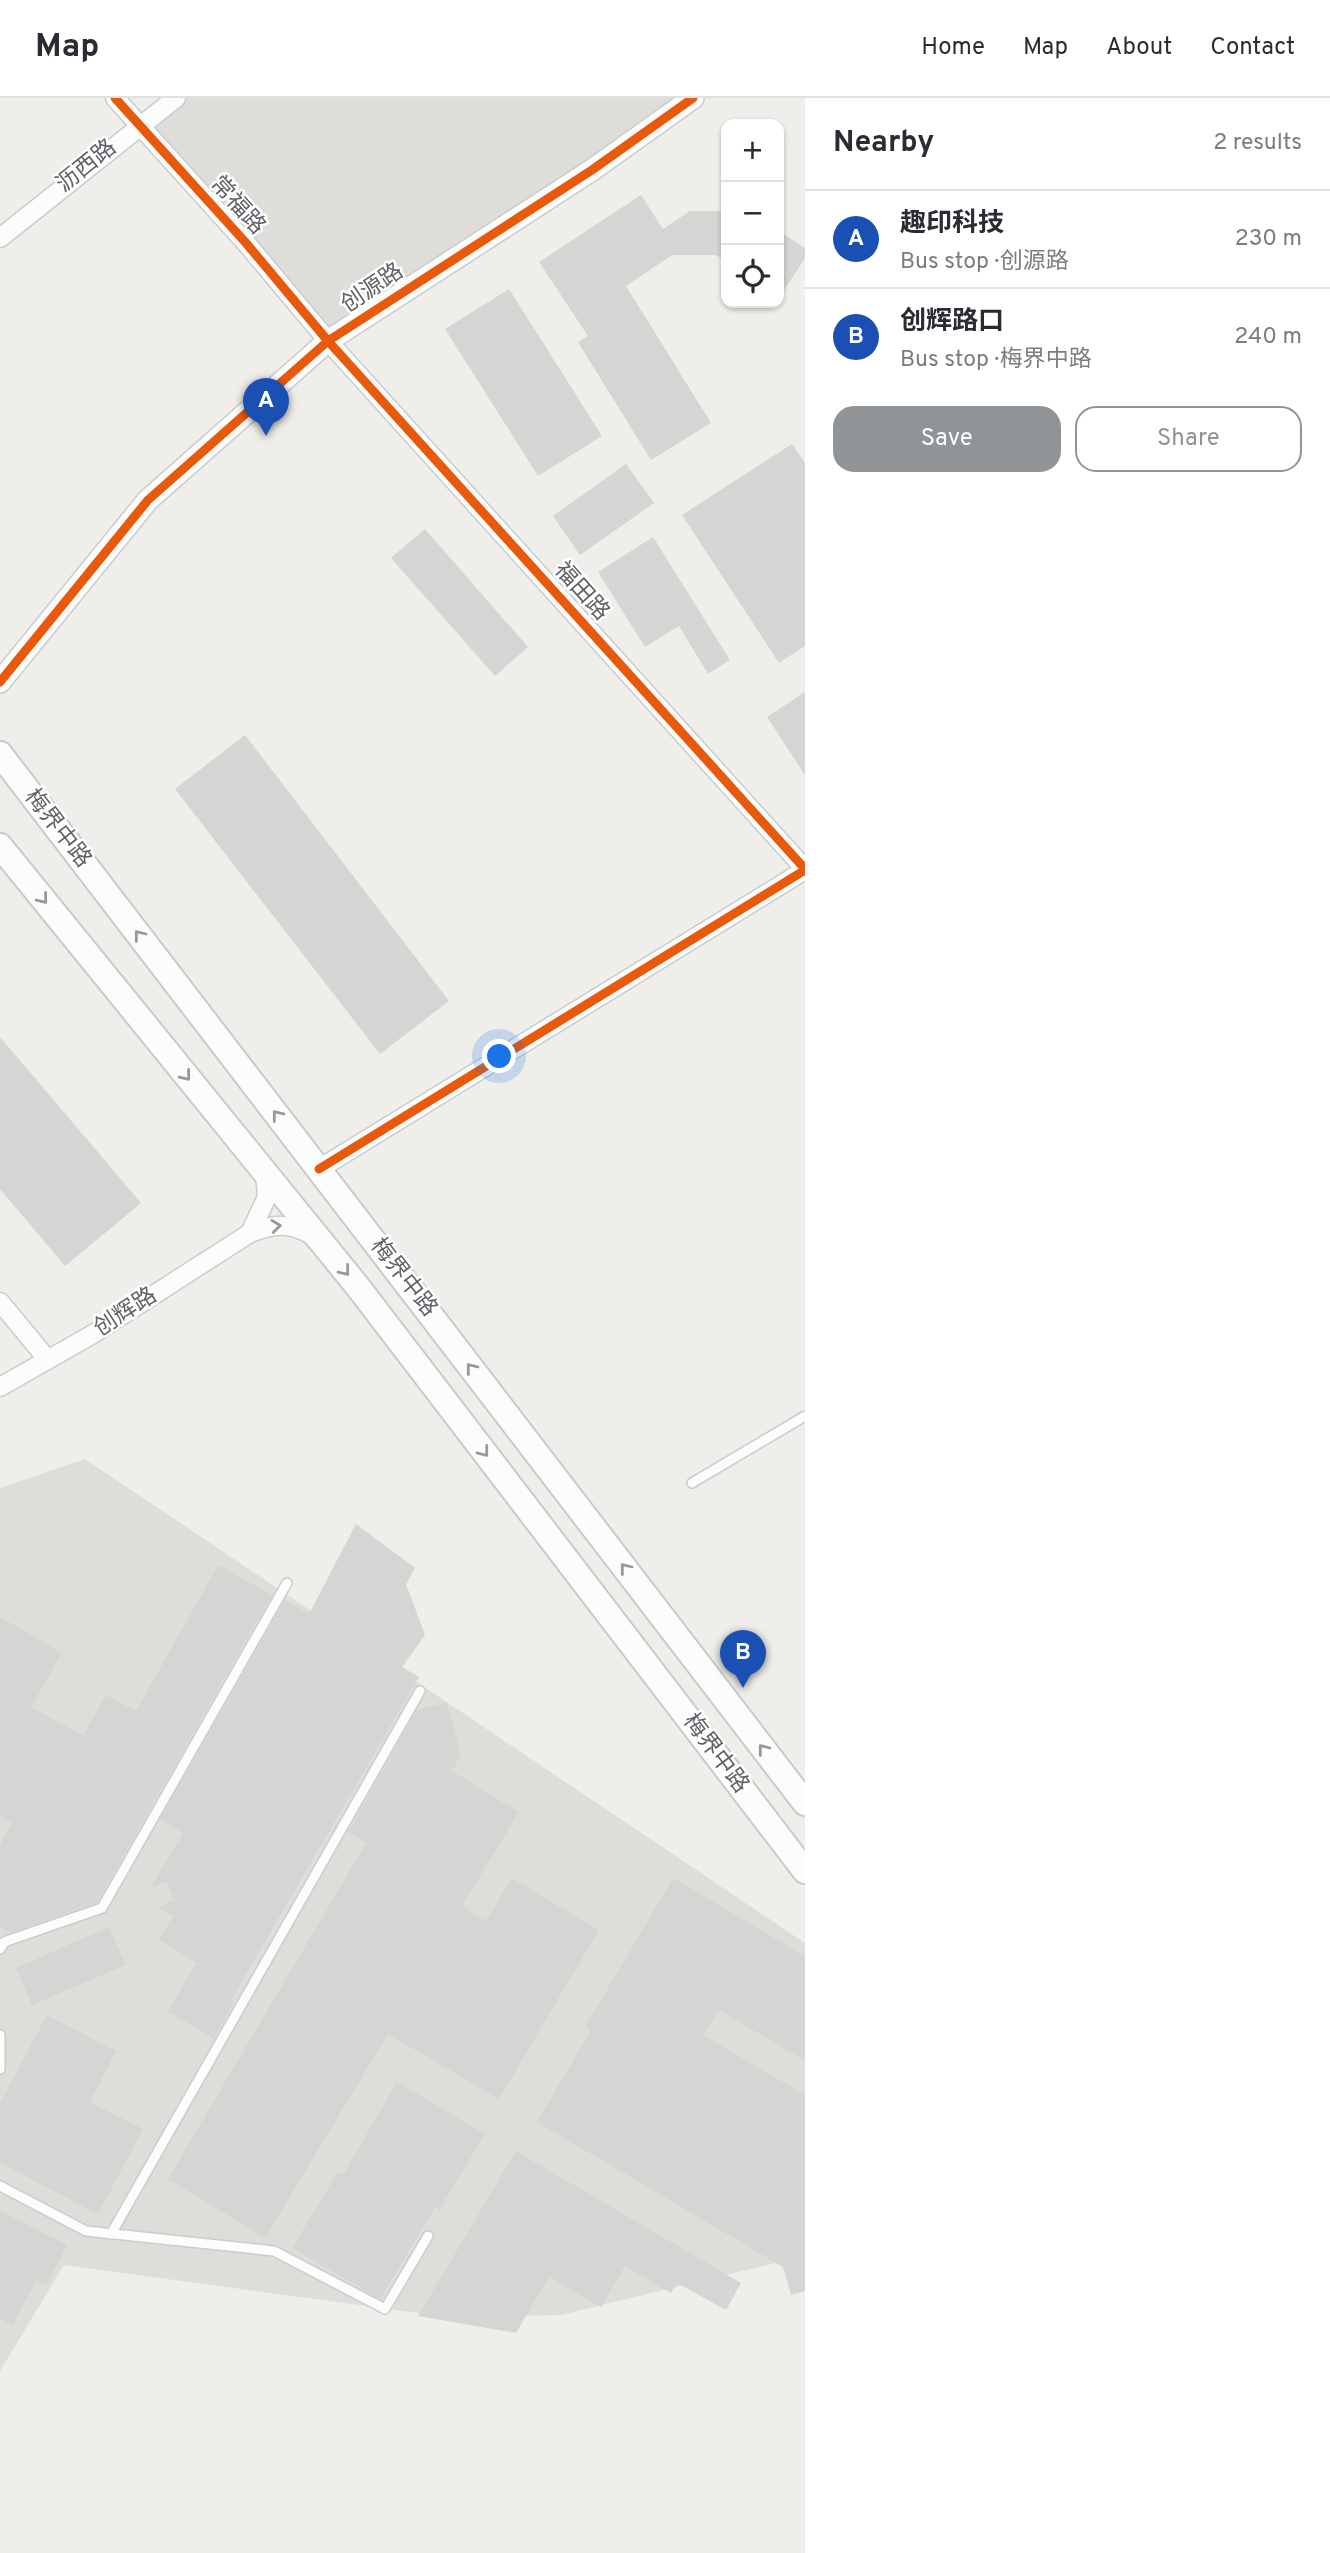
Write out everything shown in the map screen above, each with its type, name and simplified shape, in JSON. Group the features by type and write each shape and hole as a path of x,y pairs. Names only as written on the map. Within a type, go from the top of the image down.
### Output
{"main road":[{"name":"梅界中路","path":"0,754 805,1803"},
{"name":"梅界中路","path":"0,846 319,1240 805,1871"}],"street":[{"name":"常福路","path":"115,98 246,243 328,341"},
{"name":"沥西路","path":"0,238 176,98"},
{"name":"创源路","path":"0,682 148,500 328,341 592,170 693,98"},
{"name":"福田路","path":"328,341 805,869"},
{"path":"319,1169 805,869"},
{"path":"250,1233 267,1197 265,1173"},
{"name":"创辉路","path":"0,1387 48,1360 250,1233 283,1224 299,1228 319,1240"},
{"path":"0,1302 48,1360"}],"lane":[{"path":"692,1483 805,1416"},
{"path":"0,1949 4,1942 102,1908 287,1583"},
{"path":"111,2234 420,1691"},
{"path":"0,2035 0,2070"},
{"path":"0,2186 86,2231 274,2252 385,2309 428,2236"}],"shaded area":[{"path":"177,98 693,98 328,341 139,125"},
{"path":"85,1459 805,1943 805,2250 779,2262 561,2315 447,2317 64,2265 0,2371 0,1488"}],"building":[{"path":"641,195 663,229 690,211 721,211 721,258 716,255 672,255 626,286 711,423 651,460 578,342 588,336 539,262"},
{"path":"784,234 805,248 805,258 784,290"},
{"path":"509,289 602,436 538,476 445,329"},
{"path":"792,444 805,463 805,646 779,663 682,515"},
{"path":"626,464 654,503 580,555 553,516"},
{"path":"425,529 528,647 495,676 391,558"},
{"path":"653,537 730,660 708,674 679,626 645,647 598,572"},
{"path":"805,692 805,775 767,717"},
{"path":"245,735 449,1001 380,1054 175,789"},
{"path":"0,1037 141,1203 65,1266 0,1189"},
{"path":"356,1524 415,1568 406,1584 425,1635 402,1667 419,1677 231,2000 234,2002 214,2038 168,2012 196,1963 159,1940 173,1916 157,1907 174,1900 167,1882 151,1887 183,1833 160,1819 285,1600 309,1614"},
{"path":"218,1565 272,1595 97,1902 10,1933 0,1927 0,1845 12,1823 0,1816 0,1617 62,1653 31,1707 83,1735 106,1695 136,1711"},
{"path":"447,1702 461,1755 452,1771 519,1812 462,1906 486,1921 512,1878 599,1930 499,2099 388,2034 265,2238 168,2179 366,1843 348,1832 417,1710"},
{"path":"673,1878 805,1956 805,2061 719,2010 703,2035 805,2095 805,2291 791,2295 783,2267 537,2122 591,2030 585,2027"},
{"path":"109,1927 126,1965 32,2005 16,1968"},
{"path":"47,2015 116,2051 90,2102 143,2129 98,2214 0,2163 0,2103"},
{"path":"397,2082 485,2134 439,2210 435,2207 380,2299 292,2248 338,2172 343,2175"},
{"path":"516,2151 741,2283 726,2310 677,2283 671,2293 625,2266 601,2307 549,2277 516,2333 418,2316"},
{"path":"0,2211 67,2245 46,2285 36,2280 13,2325 0,2319"}],"cycle path":[{"path":"115,98 246,243 328,341 805,869"},
{"path":"0,682 148,500 328,341 592,170 693,98"},
{"path":"319,1169 805,870"}],"place":[{"name":"趣印科技","path":"266,436"},
{"name":"创辉路口","path":"743,1688"}]}
